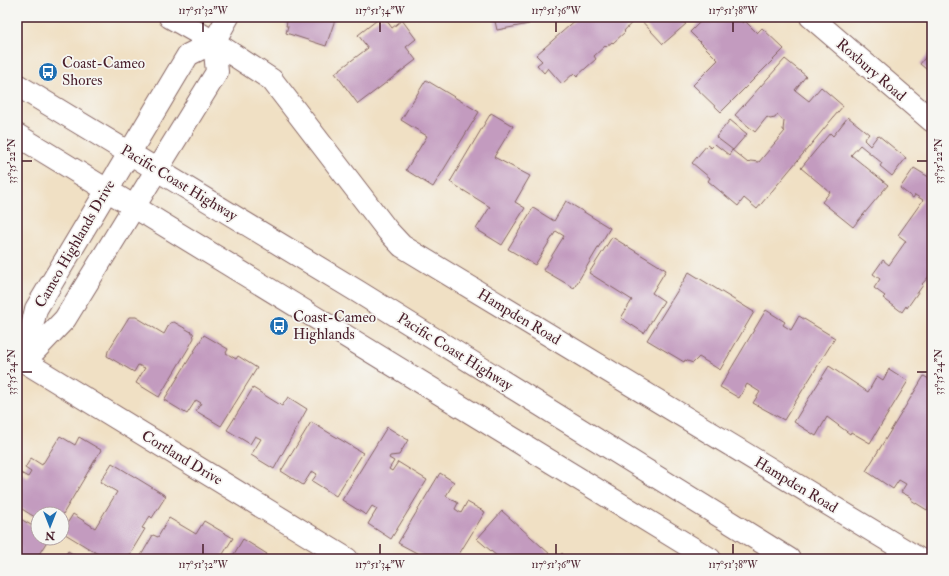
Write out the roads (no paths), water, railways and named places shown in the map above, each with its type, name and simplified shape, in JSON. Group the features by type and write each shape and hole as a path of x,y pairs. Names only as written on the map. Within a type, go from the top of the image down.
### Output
{"main road":[{"name":"Hampden Road","path":"170,17 214,42 272,80 388,231 402,246 919,559"},
{"path":"214,42 228,17"},
{"name":"Roxbury Road","path":"811,17 932,121"},
{"name":"Cameo Highlands Drive","path":"214,42 217,72 65,319 19,364 36,309 188,55 214,42"},
{"name":"Pacific Coast Highway","path":"17,85 351,287 789,559"},
{"path":"17,135 710,559"},
{"name":"Cortland Drive","path":"19,364 347,559"}],"place":[{"name":"Coast-Cameo Shores","path":"48,72"},
{"name":"Coast-Cameo Highlands","path":"279,326"}]}
